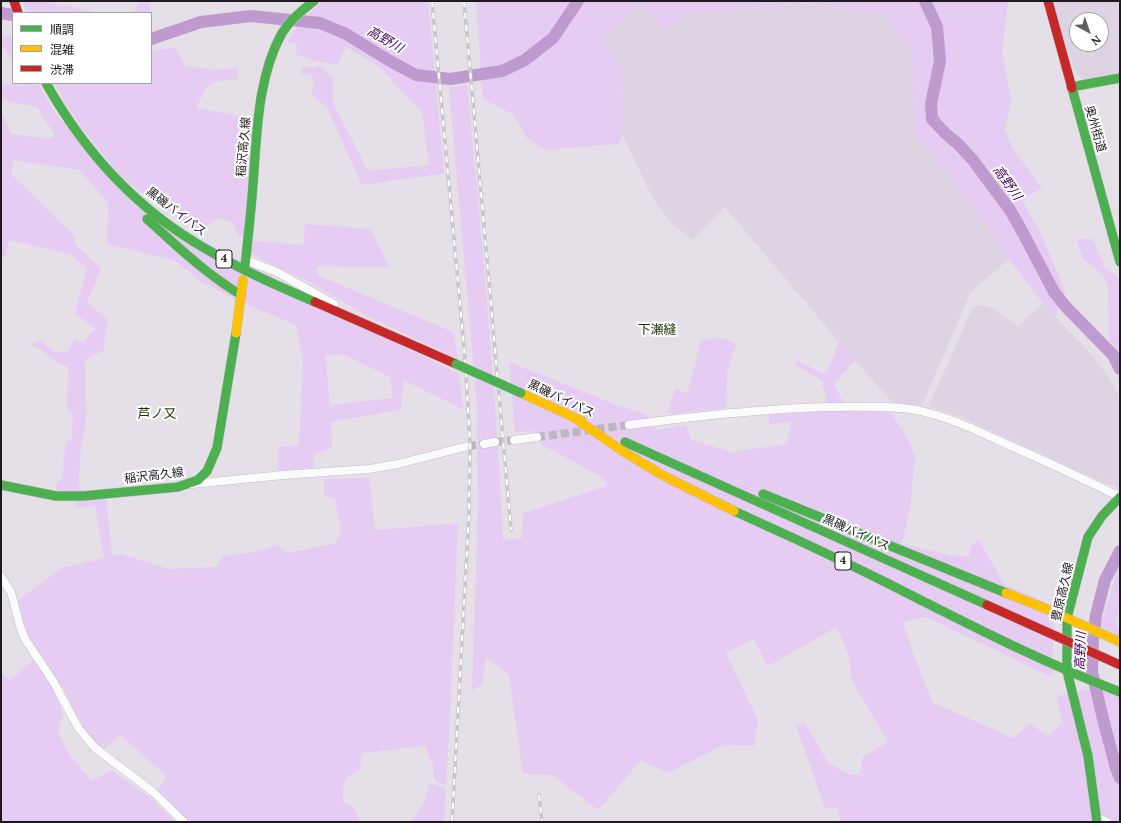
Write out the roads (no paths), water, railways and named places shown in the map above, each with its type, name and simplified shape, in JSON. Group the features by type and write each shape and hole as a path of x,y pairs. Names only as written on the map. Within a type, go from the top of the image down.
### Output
{"main road":[{"path":"14,1 18,12"},
{"name":"稲沢高久線","path":"243,261 261,101 275,50 283,33 303,10 314,1"},
{"name":"奥州街道","path":"1048,1 1071,87 1116,233 1120,262"},
{"path":"1071,87 1120,78"},
{"name":"黒磯バイパス","path":"47,84 69,122 104,167 146,207 186,237 263,279 521,393 651,455 1120,665"},
{"name":"4","path":"104,167 115,188 130,204 201,268 227,287 241,295"},
{"name":"4","path":"112,176 180,221"},
{"name":"稲沢高久線","path":"5,486 56,496 83,496 158,490 190,484 200,478 206,471 216,450 243,280"},
{"name":"4","path":"573,417 634,458 676,483 852,565 982,631 1067,671 1120,692"},
{"name":"4","path":"651,455 687,464 723,477 1068,618 1120,642"},
{"path":"1,479 5,486"},
{"name":"豊原高久線","path":"1097,820 1088,756 1067,671 1066,635 1068,618 1088,538 1100,518 1120,497"}],"street":[{"path":"243,261 277,272 308,288 370,326"},
{"path":"629,425 763,410 857,407 915,410 949,420 1043,459 1120,497"},
{"path":"514,440 537,437"},
{"path":"484,444 495,442"},
{"path":"190,484 283,474 369,469 398,464 468,446"},
{"path":"1,577 11,592 25,639 53,682 79,729 95,748 152,791 184,822"},
{"path":"1097,820 1107,822"}],"waterway":[{"name":"高野川","path":"152,39 201,22 251,16 320,23 346,34 416,75 450,79 502,71 525,60 553,38 578,1"},
{"name":"高野川","path":"925,1 937,27 940,61 931,104 932,119 972,159 1010,210 1054,292 1067,308 1113,355 1120,369"},
{"name":"高野川","path":"1,13 12,15"},
{"name":"高野川","path":"1120,551 1105,580 1096,615 1093,640 1092,672 1103,719 1120,778"}],"tunnel":[{"path":"537,437 629,425"},
{"path":"495,442 514,440"},
{"path":"468,446 484,444"}],"railway":[{"path":"432,1 465,358 470,441 469,513 452,822"},
{"path":"464,1 511,530"},
{"path":"539,795 542,822"}],"district":[{"name":"下瀬縫","path":"657,330"},
{"name":"芦ノ又","path":"157,414"}]}
